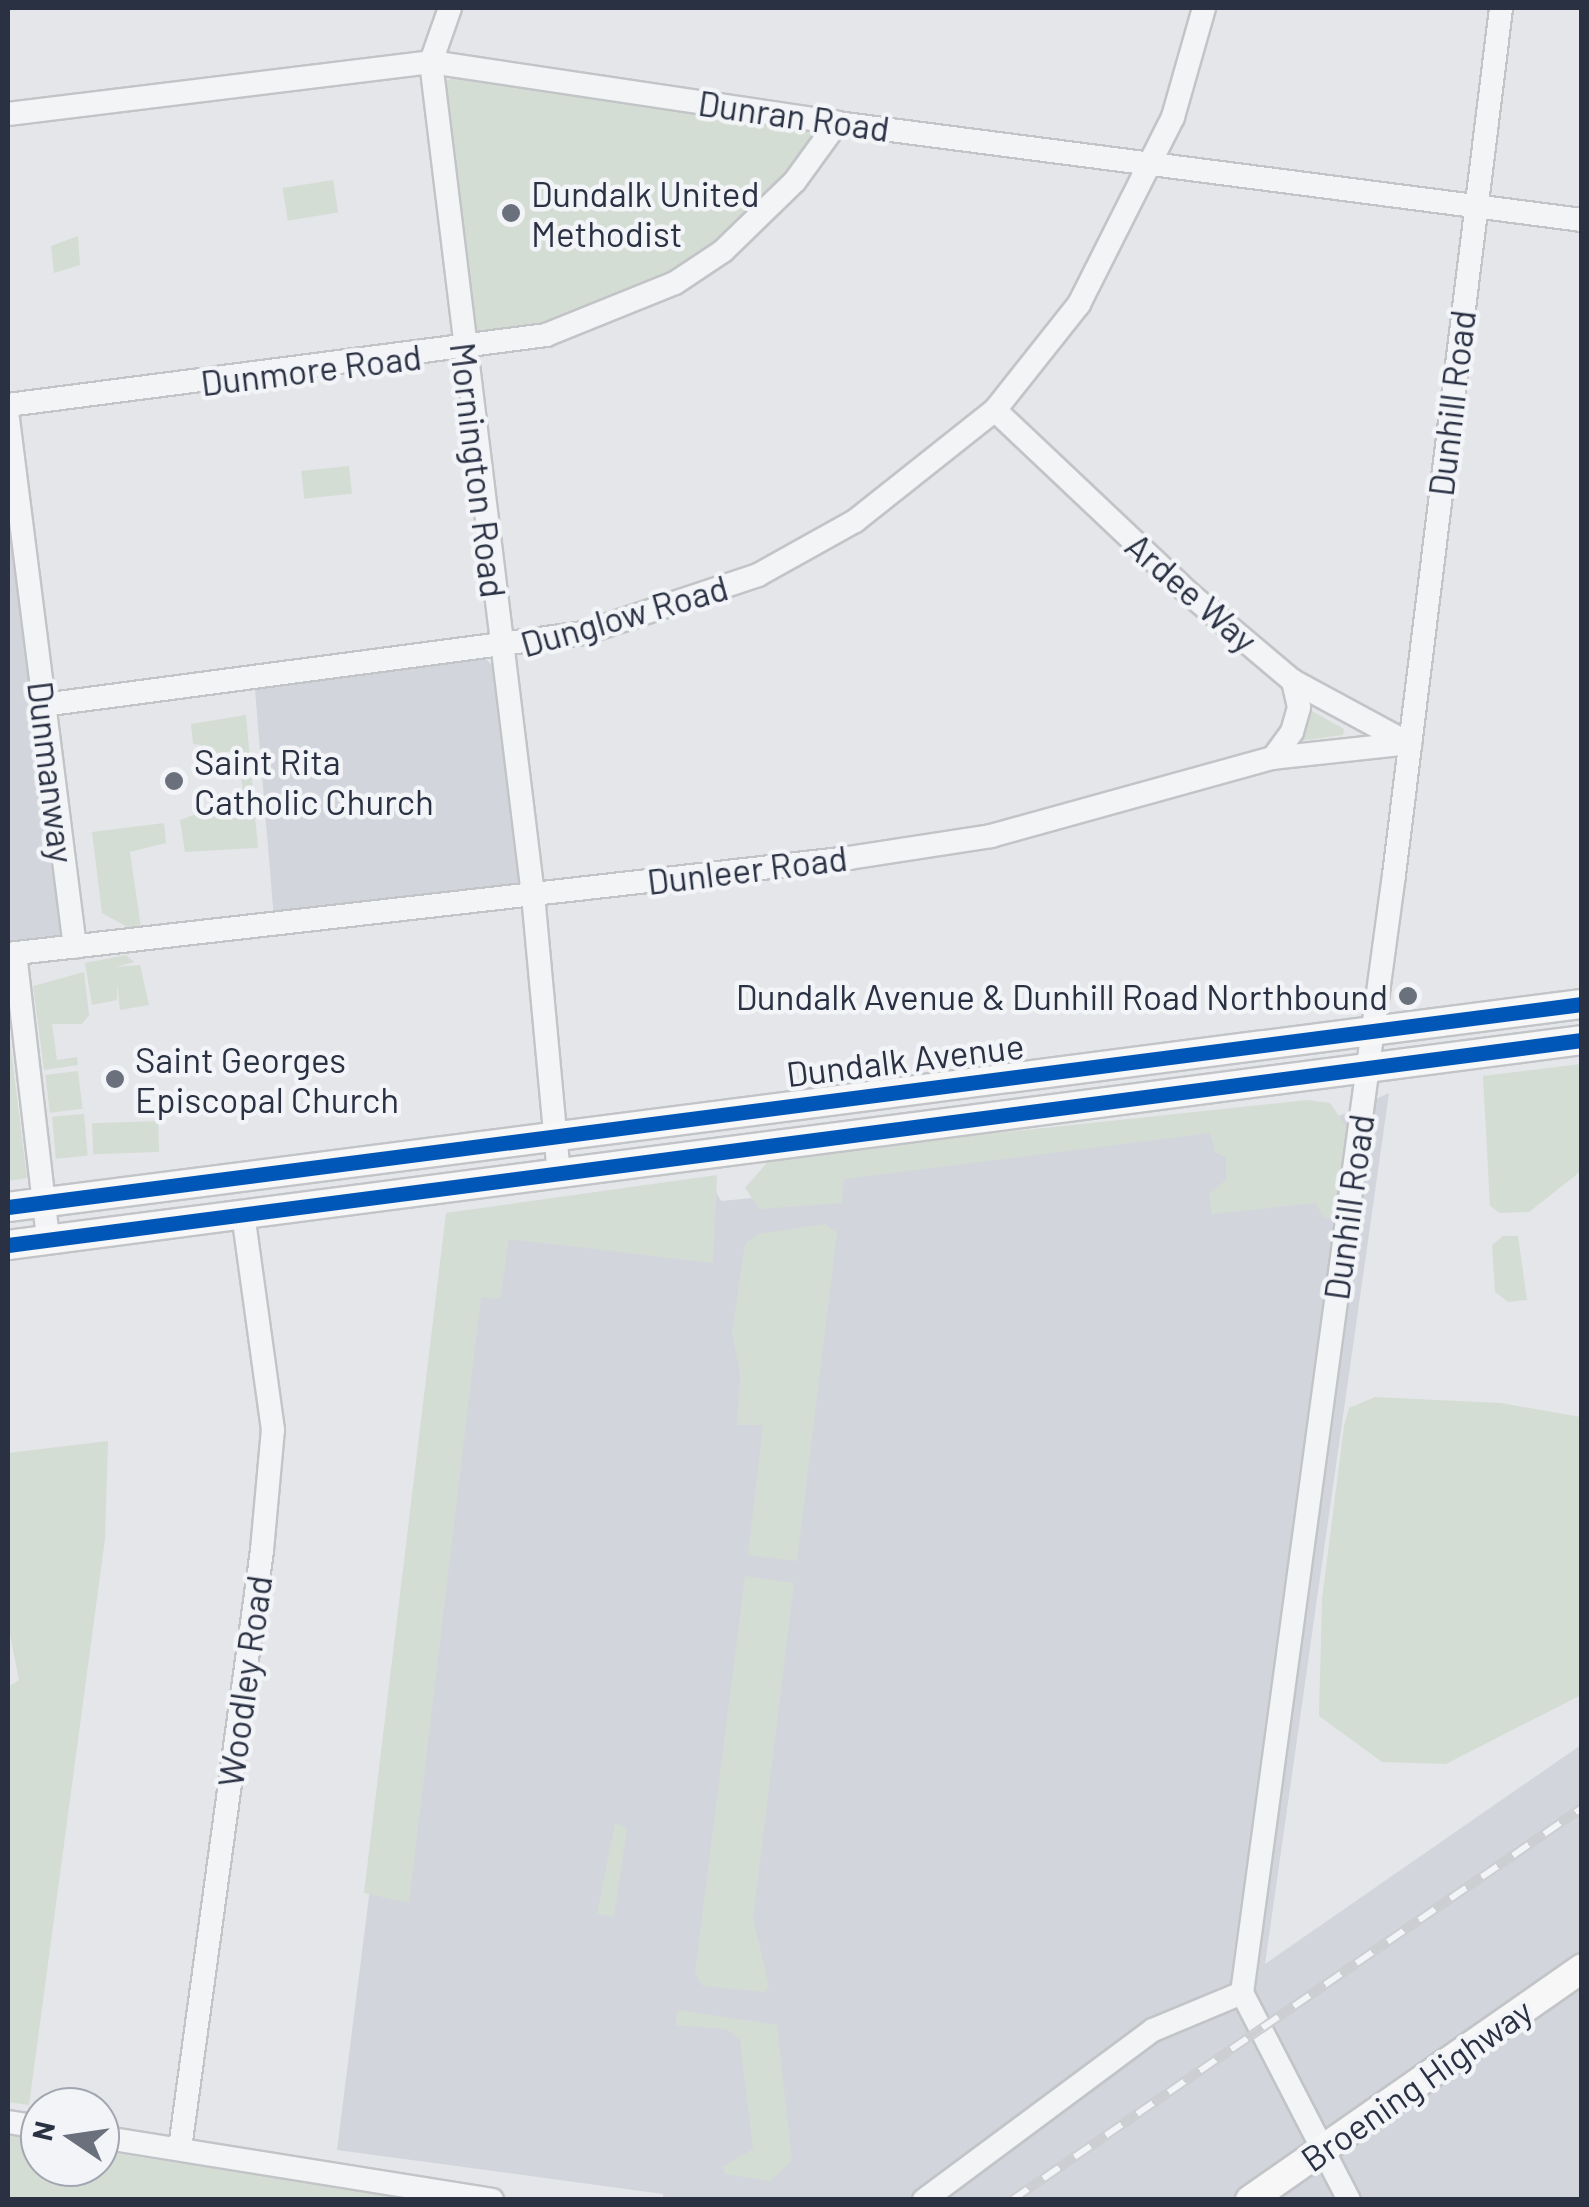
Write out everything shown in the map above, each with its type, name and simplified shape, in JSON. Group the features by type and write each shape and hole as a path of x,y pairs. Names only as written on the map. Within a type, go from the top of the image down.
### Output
{"main road":[{"name":"Dundalk Avenue","path":"8,1207 1582,1004"},
{"name":"Dundalk Avenue","path":"8,1245 1582,1040"},
{"name":"Broening Highway","path":"1250,2200 1582,1968"}],"street":[{"name":"Mornington Road","path":"450,8 431,62 532,896 559,1173"},
{"name":"Dunglow Road","path":"43,705 502,648 614,625 758,575 912,482 995,410 1079,304 1173,117 1204,8"},
{"name":"Dunhill Road","path":"1242,1993 1410,743 1501,8"},
{"name":"Dunran Road","path":"8,114 431,62 837,123 1582,220"},
{"name":"Dunmore Road","path":"8,405 463,350 546,335 675,283 756,222 837,123"},
{"name":"Ardee Way","path":"995,410 1192,596 1293,681 1374,730 1410,743"},
{"name":"Dunmanway","path":"8,419 11,474 75,947"},
{"path":"1273,758 1292,732 1299,707 1293,681"},
{"name":"Dunleer Road","path":"11,953 532,896 992,836 1273,758 1410,743"},
{"path":"11,953 48,1240"},
{"name":"Woodley Road","path":"180,2148 262,1550 273,1430 243,1213"},
{"path":"924,2200 1153,2030 1242,1993 1348,2200"},
{"path":"120,2140 492,2200"}],"shaded area":[{"path":"461,75 808,127 813,133 810,145 758,206 673,276 550,323 470,342 443,82"},
{"path":"333,180 338,213 288,221 283,188"},
{"path":"78,236 80,265 54,273 51,246"},
{"path":"349,466 352,494 304,499 301,471"},
{"path":"8,491 67,937 8,944"},
{"path":"485,658 496,670 523,877 514,891 274,919 255,690"},
{"path":"1305,707 1344,729 1343,735 1298,741"},
{"path":"246,715 258,848 185,852 180,820 207,810 209,798 243,792 238,751 203,754 201,745 193,744 191,724"},
{"path":"164,823 166,843 130,852 141,928 131,929 102,913 92,832"},
{"path":"126,955 134,962 116,967 140,965 149,1005 120,1010 117,983 117,1000 92,1005 85,963"},
{"path":"84,972 89,1015 82,1024 52,1024 57,1060 77,1057 78,1065 44,1070 33,986"},
{"path":"8,1026 27,1178 8,1181"},
{"path":"1581,1064 1581,1171 1529,1212 1500,1213 1490,1206 1483,1076"},
{"path":"78,1071 83,1109 50,1113 45,1075"},
{"path":"1389,1093 1265,1964 1581,1745 1581,2199 663,2200 663,2194 337,2150 454,1223 712,1184 721,1201 752,1198 770,1179 1339,1116"},
{"path":"1307,1100 1330,1103 1347,1128 1332,1218 1323,1217 1316,1203 1212,1214 1209,1194 1226,1180 1226,1158 1215,1152 1210,1133 844,1179 842,1203 760,1209 745,1188 772,1157"},
{"path":"84,1114 88,1156 56,1159 52,1117"},
{"path":"158,1121 159,1152 93,1154 92,1123"},
{"path":"717,1175 713,1263 509,1239 500,1299 481,1297 409,1903 364,1893 446,1213"},
{"path":"825,1224 837,1233 797,1561 748,1555 763,1425 737,1425 740,1374 732,1333 745,1244 758,1234"},
{"path":"1503,1236 1518,1236 1527,1300 1508,1302 1495,1292 1492,1245"},
{"path":"1375,1397 1501,1403 1581,1417 1581,1695 1446,1764 1382,1762 1319,1716 1322,1599 1344,1426 1349,1408"},
{"path":"108,1441 105,1539 31,2087 20,2087 20,2104 8,2102 8,1687 19,1680 8,1624 8,1453"},
{"path":"745,1576 794,1583 753,1919 769,1986 764,1992 703,1986 695,1973"},
{"path":"615,1823 627,1829 614,1917 597,1914"},
{"path":"678,2010 777,2025 792,2161 770,2181 725,2174 722,2167 753,2149 740,2040 727,2029 675,2025"},
{"path":"8,2135 20,2137 20,2187 120,2187 120,2154 416,2199 8,2199"}],"railway":[{"path":"1012,2200 1582,1808"}],"cycle path":[{"path":"8,1207 1582,1004"},
{"path":"8,1245 1582,1040"}],"place":[{"name":"Dundalk United Methodist","path":"511,213"},
{"name":"Saint Rita Catholic Church","path":"174,781"},
{"name":"Dundalk Avenue & Dunhill Road Northbound","path":"1408,996"},
{"name":"Saint Georges Episcopal Church","path":"115,1079"}]}
